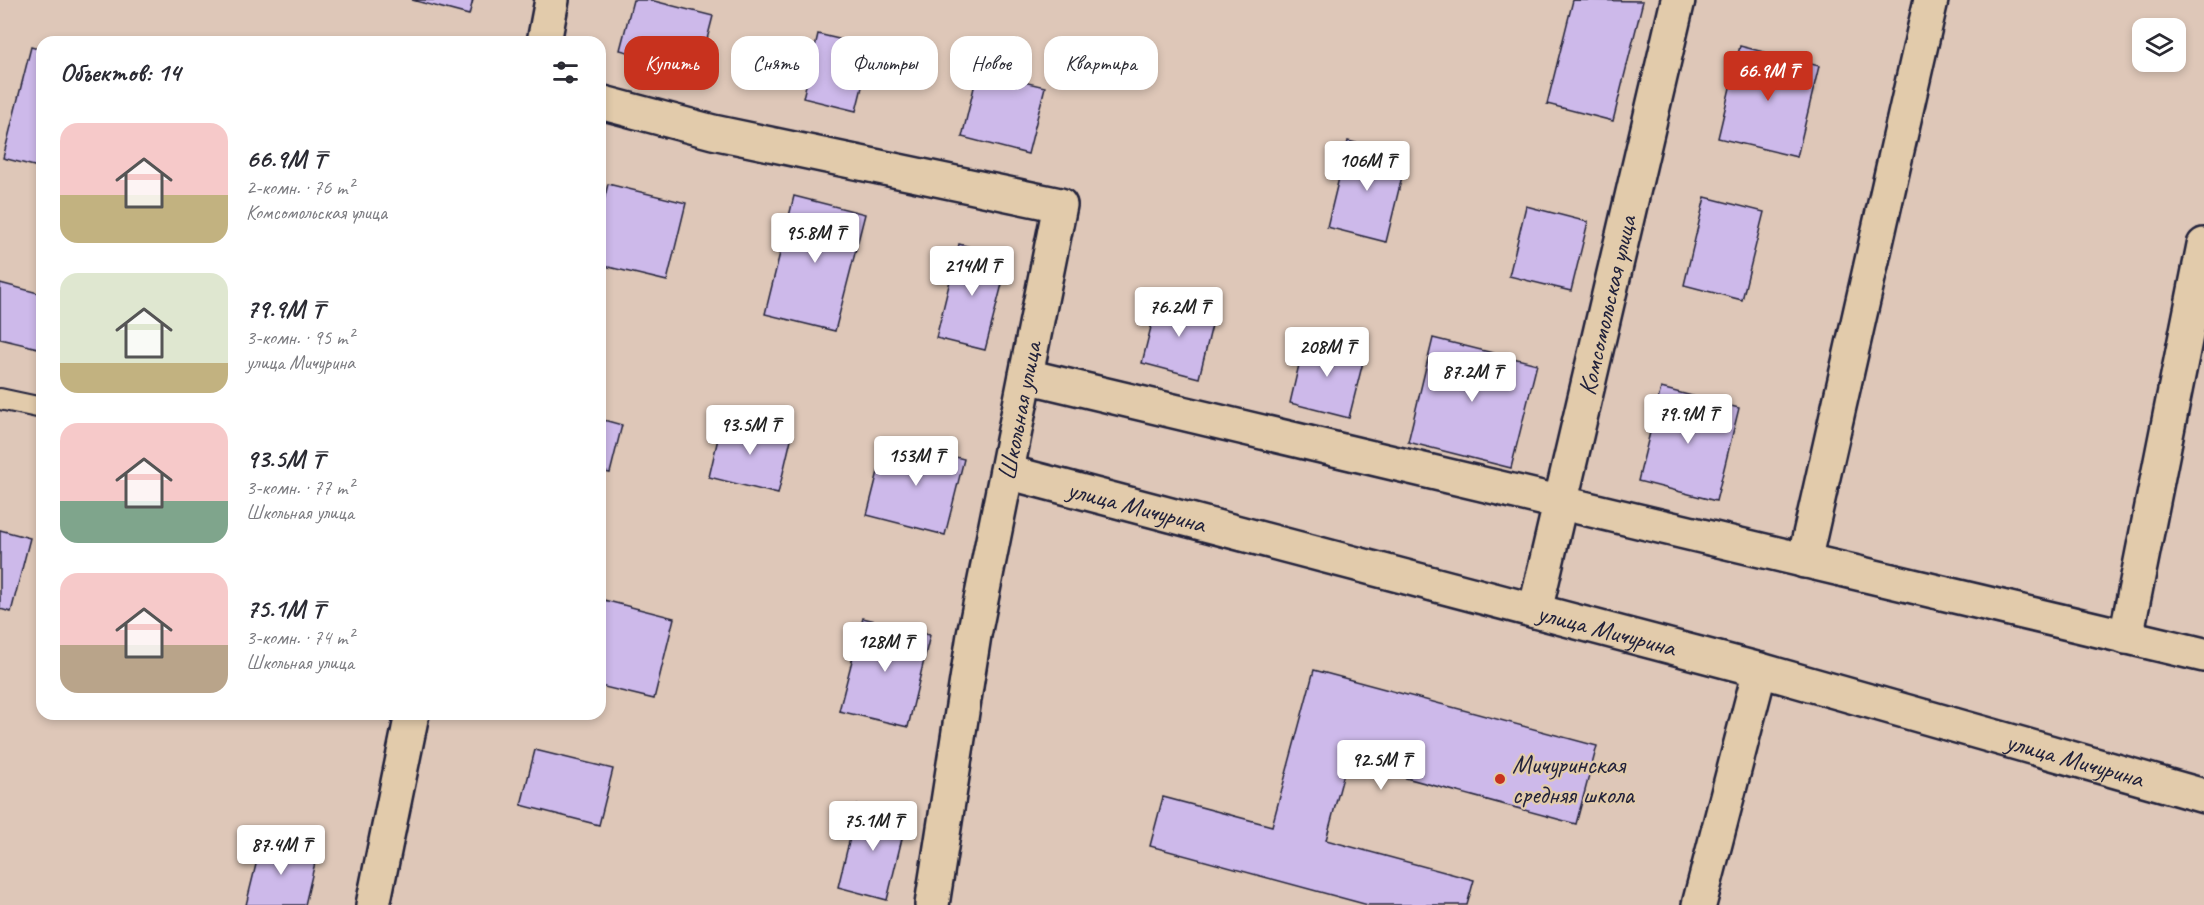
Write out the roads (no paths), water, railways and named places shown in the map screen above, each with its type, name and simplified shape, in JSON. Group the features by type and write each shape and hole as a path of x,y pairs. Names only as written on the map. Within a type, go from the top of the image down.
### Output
{"street":[{"path":"545,36 552,0"},
{"name":"Комсомольская улица","path":"1534,611 1678,0"},
{"path":"1804,561 1931,0"},
{"name":"Школьная улица","path":"606,104 713,132 1060,205 974,635 932,905"},
{"path":"2126,637 2204,245"},
{"path":"1026,376 2204,656"},
{"name":"улица Мичурина","path":"1007,472 1760,670 2204,796"},
{"path":"1699,905 1760,670"},
{"path":"374,905 411,720"}],"lane":[{"path":"0,399 36,407"}],"place":[{"name":"Мичуринская средняя школа","path":"1500,779"}]}
